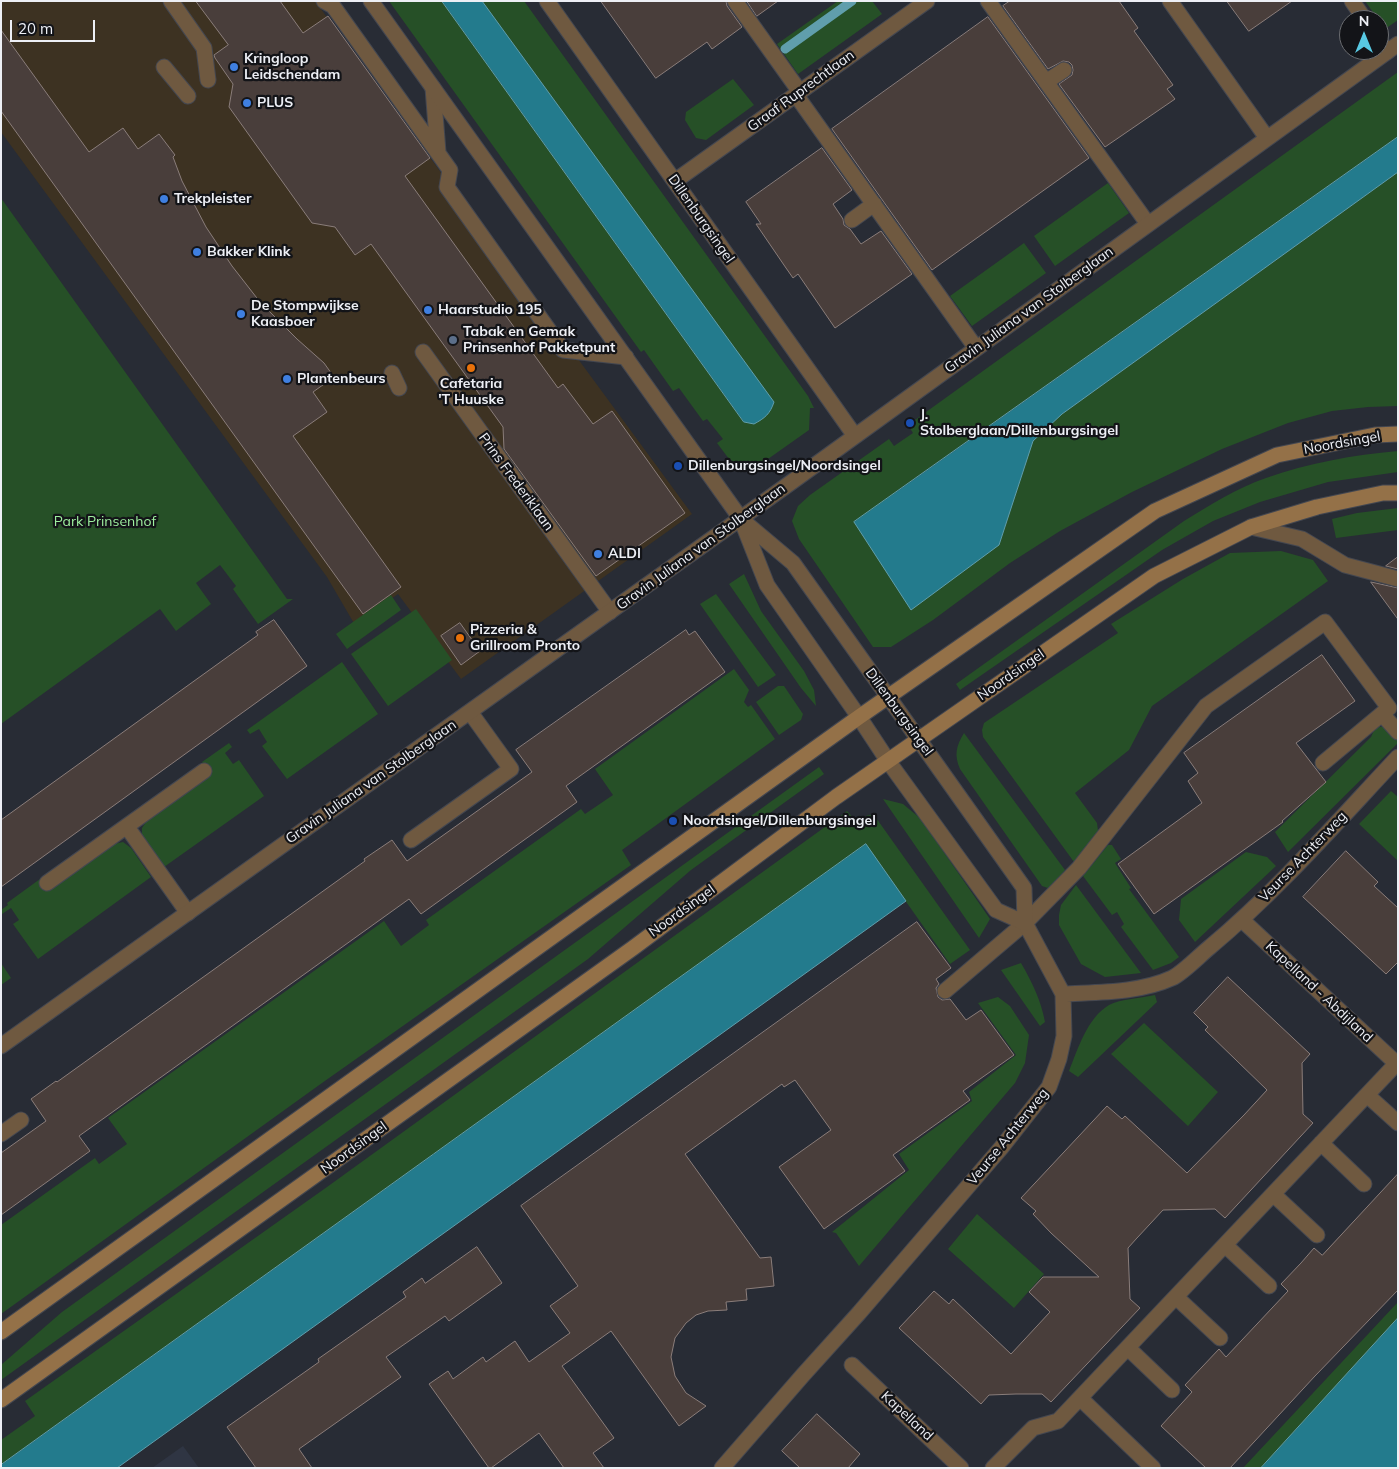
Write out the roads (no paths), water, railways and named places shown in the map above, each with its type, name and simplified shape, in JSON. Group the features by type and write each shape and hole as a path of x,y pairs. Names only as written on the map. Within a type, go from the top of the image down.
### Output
{"main road":[{"name":"Noordsingel","path":"1,1332 859,717 1155,511 1277,455 1375,435 1398,434"},
{"name":"Noordsingel","path":"1,1400 625,954 888,761 1154,576 1251,527 1317,507 1398,492"}],"street":[{"path":"171,1 204,48 208,80"},
{"path":"324,1 333,6 450,170 447,187 563,350 626,357"},
{"name":"Dillenburgsingel","path":"371,1 741,519 767,586 888,761 996,910 1025,923"},
{"name":"Dillenburgsingel","path":"547,1 855,436"},
{"path":"735,1 874,204 976,348"},
{"name":"Graaf Ruprechtlaan","path":"675,182 927,1"},
{"path":"988,1 1148,224"},
{"path":"1170,1 1267,138"},
{"name":"Gravin Juliana van Stolberglaan","path":"1,1046 741,519 1267,138 1368,60"},
{"path":"164,67 188,96"},
{"path":"1046,82 1064,70"},
{"path":"433,88 438,154"},
{"path":"852,220 874,204"},
{"name":"Prins Frederiklaan","path":"423,352 610,612"},
{"path":"392,373 399,388"},
{"name":"Dillenburgsingel","path":"741,519 793,563 1024,888 1025,923 1063,994"},
{"path":"1251,527 1302,538 1344,565 1398,579"},
{"path":"945,991 1025,923 1079,868 1206,706 1325,622 1389,708 1323,763"},
{"path":"411,840 511,768 470,712"},
{"path":"1382,714 1398,732"},
{"name":"Veurse Achterweg","path":"722,1468 1001,1148 1049,1087 1059,1059 1064,1036 1063,994 1120,991 1146,987 1173,978 1242,920 1398,758"},
{"path":"47,883 204,771"},
{"path":"127,827 188,913"},
{"name":"Kapelland - Abdijland","path":"1242,920 1397,1062"},
{"path":"993,1468 1033,1428 1058,1421 1397,1062"},
{"path":"1367,1095 1398,1123"},
{"path":"1,1134 21,1120"},
{"path":"1321,1143 1364,1184"},
{"path":"1273,1194 1317,1235"},
{"path":"1225,1245 1269,1286"},
{"path":"1176,1297 1220,1338"},
{"path":"1128,1348 1172,1390"},
{"name":"Kapelland","path":"852,1365 961,1468"},
{"path":"1080,1398 1153,1468"}],"water":[{"path":"442,1 482,1 774,402 771,410 764,418 754,424 744,422"},
{"path":"1398,137 1398,172 1062,414 1033,441 999,545 911,610 854,522"},
{"path":"866,844 906,901 117,1468 1,1468 1,1465"},
{"path":"1398,1318 1398,1468 1261,1468"}],"waterway":[{"path":"785,49 852,1"}],"place":[{"name":"Kringloop Leidschendam","path":"234,67"},
{"name":"PLUS","path":"247,103"},
{"name":"Trekpleister","path":"164,199"},
{"name":"Bakker Klink","path":"197,252"},
{"name":"Haarstudio 195","path":"428,310"},
{"name":"De Stompwijkse Kaasboer","path":"241,314"},
{"name":"Tabak en Gemak Prinsenhof Pakketpunt","path":"453,340"},
{"name":"Cafetaria 'T Huuske","path":"471,368"},
{"name":"Plantenbeurs","path":"287,379"},
{"name":"J. Stolberglaan/Dillenburgsingel","path":"910,423"},
{"name":"Dillenburgsingel/Noordsingel","path":"678,466"},
{"name":"ALDI","path":"598,554"},
{"name":"Pizzeria & Grillroom Pronto","path":"460,638"},
{"name":"Noordsingel/Dillenburgsingel","path":"673,821"}],"park label":[{"name":"Park Prinsenhof","path":"105,522"}]}
